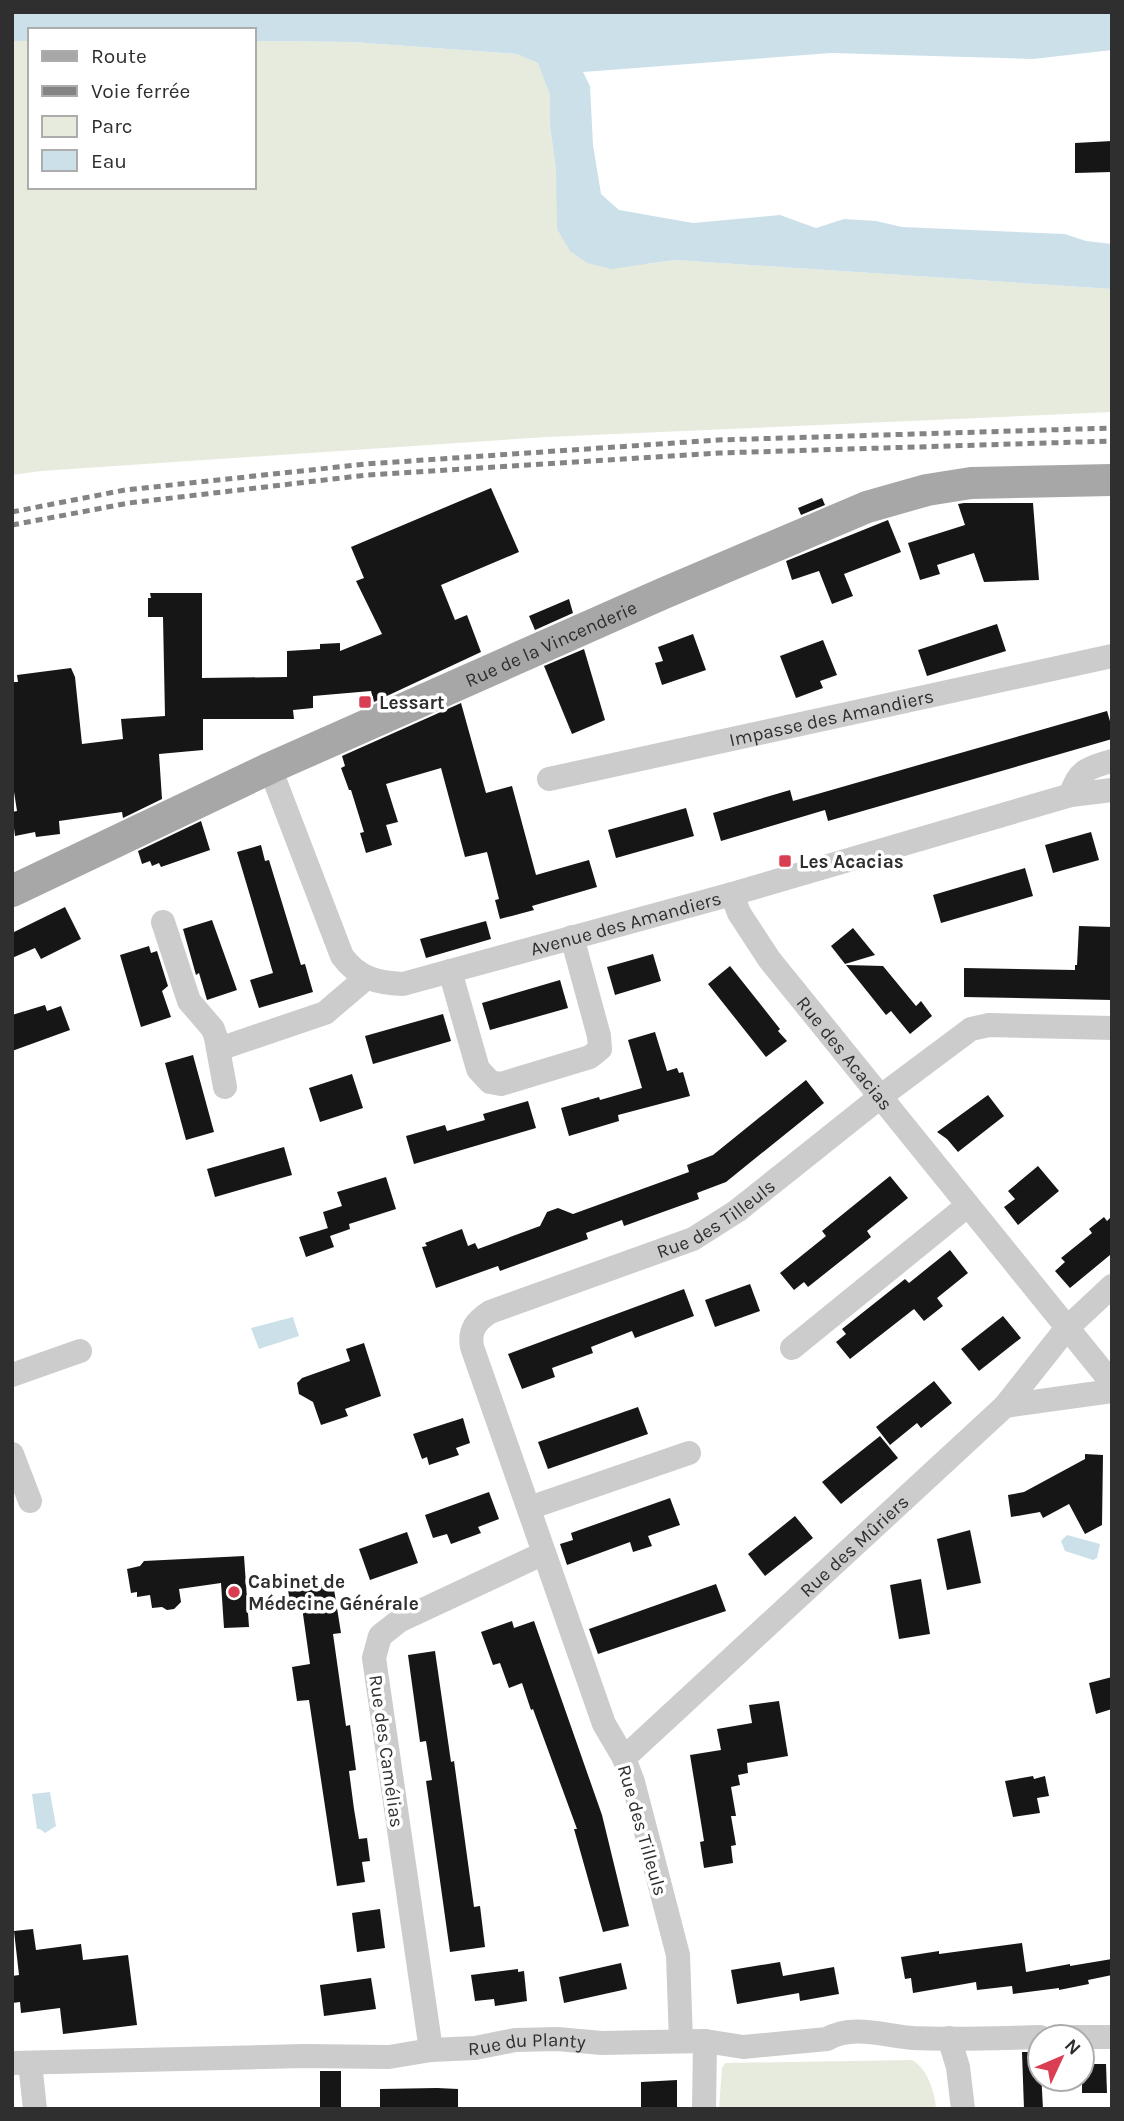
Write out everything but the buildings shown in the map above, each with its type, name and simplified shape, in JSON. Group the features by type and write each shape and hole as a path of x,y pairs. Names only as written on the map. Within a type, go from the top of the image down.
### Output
{"main road":[{"name":"Rue de la Vincenderie","path":"12,891 270,768 662,594 867,507 927,490 971,483 1112,481"}],"street":[{"name":"Impasse des Amandiers","path":"549,779 1112,656"},
{"path":"1070,795 1074,783 1088,768 1112,761"},
{"path":"219,1049 325,1013 366,978 349,966 337,945 270,768"},
{"name":"Avenue des Amandiers","path":"366,978 383,983 403,984 732,894 1070,795 1112,790"},
{"name":"Rue des Acacias","path":"732,894 752,936 1066,1329"},
{"path":"163,922 189,1001 213,1029 225,1087"},
{"path":"450,971 478,1069 489,1082 501,1084 590,1057 600,1049 599,1036 572,937"},
{"name":"Rue des Tilleuls","path":"704,2109 678,1955 640,1806 624,1758 604,1724 470,1337 479,1319 490,1312 693,1239 737,1211 880,1097 964,1034 979,1026 1112,1028"},
{"path":"792,1348 967,1206"},
{"path":"1005,1406 1066,1329 1112,1286"},
{"path":"1066,1329 1112,1383"},
{"path":"12,1375 80,1351"},
{"path":"1005,1406 1112,1391"},
{"name":"Rue des Mûriers","path":"624,1758 1005,1406"},
{"path":"528,1508 690,1453"},
{"path":"12,1454 30,1502"},
{"name":"Rue des Camélias","path":"431,2050 374,1658 380,1636 399,1621 544,1553"},
{"name":"Rue du Planty","path":"21,2063 303,2056 391,2057 431,2050 475,2048 515,2040 557,2039 602,2043 693,2041 747,2047 827,2039 837,2034 856,2032 949,2038 1026,2037"},
{"path":"949,2038 958,2067 963,2109"},
{"path":"21,2063 35,2109"}],"green space":[{"path":"12,41 28,41 28,189 256,189 256,41 352,42 517,54 539,63 550,95 550,126 556,170 648,264 675,260 1112,289 1112,412 547,437 12,475"},
{"path":"912,2060 922,2069 929,2081 936,2109 719,2109 722,2068 725,2063"}],"water":[{"path":"12,12 1112,12 1112,50 1033,59 831,53 583,72 590,86 593,145 601,194 619,210 693,223 780,215 816,228 844,219 876,221 902,227 1065,234 1086,241 1112,244 1112,289 675,260 611,269 587,263 570,251 557,229 550,95 538,63 517,54 352,42 256,41 256,28 28,28 28,41 12,41"},
{"path":"293,1317 299,1336 259,1349 251,1328"},
{"path":"1067,1535 1100,1544 1097,1558 1093,1560 1065,1551 1061,1541"},
{"path":"50,1792 56,1826 45,1833 37,1829 32,1794"}],"railway":[{"path":"12,512 125,490 366,464 718,440 1112,428"},
{"path":"12,525 129,503 367,475 719,453 1112,441"}],"place":[{"name":"Lessart","path":"365,702"},
{"name":"Les Acacias","path":"785,861"},
{"name":"Cabinet de Médecine Générale","path":"234,1592"}]}
